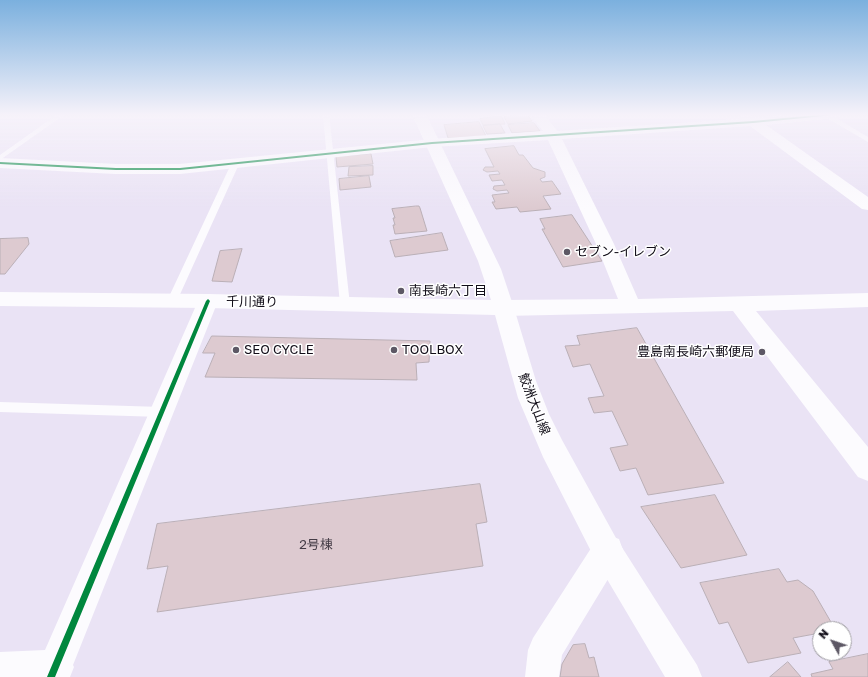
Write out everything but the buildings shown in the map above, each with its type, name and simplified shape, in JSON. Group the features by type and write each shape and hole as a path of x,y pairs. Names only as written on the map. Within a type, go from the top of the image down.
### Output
{"street":[{"path":"0,162 116,169 164,169 235,164 406,146"},
{"name":"鮫洲大山線","path":"433,146 484,252 504,308 511,339 536,412 576,495 685,677"},
{"path":"558,146 605,244 631,306"},
{"path":"785,146 868,205"},
{"name":"千川通り","path":"0,299 208,301 504,308 868,300"},
{"path":"0,669 54,672 208,301"},
{"path":"738,303 868,468"},
{"path":"542,677 545,650 608,550"}],"lane":[{"path":"0,162 21,146"},
{"path":"330,146 345,304"},
{"path":"172,301 235,164"},
{"path":"0,407 162,412"}],"cycle path":[{"path":"0,163 116,169 180,169 407,146"},
{"path":"51,677 208,301"}],"place":[{"name":"セブン-イレブン","path":"567,252"},
{"name":"南長崎六丁目","path":"401,291"},
{"name":"SEO CYCLE","path":"236,350"},
{"name":"TOOLBOX","path":"394,350"},
{"name":"豊島南長崎六郵便局","path":"762,352"}]}
